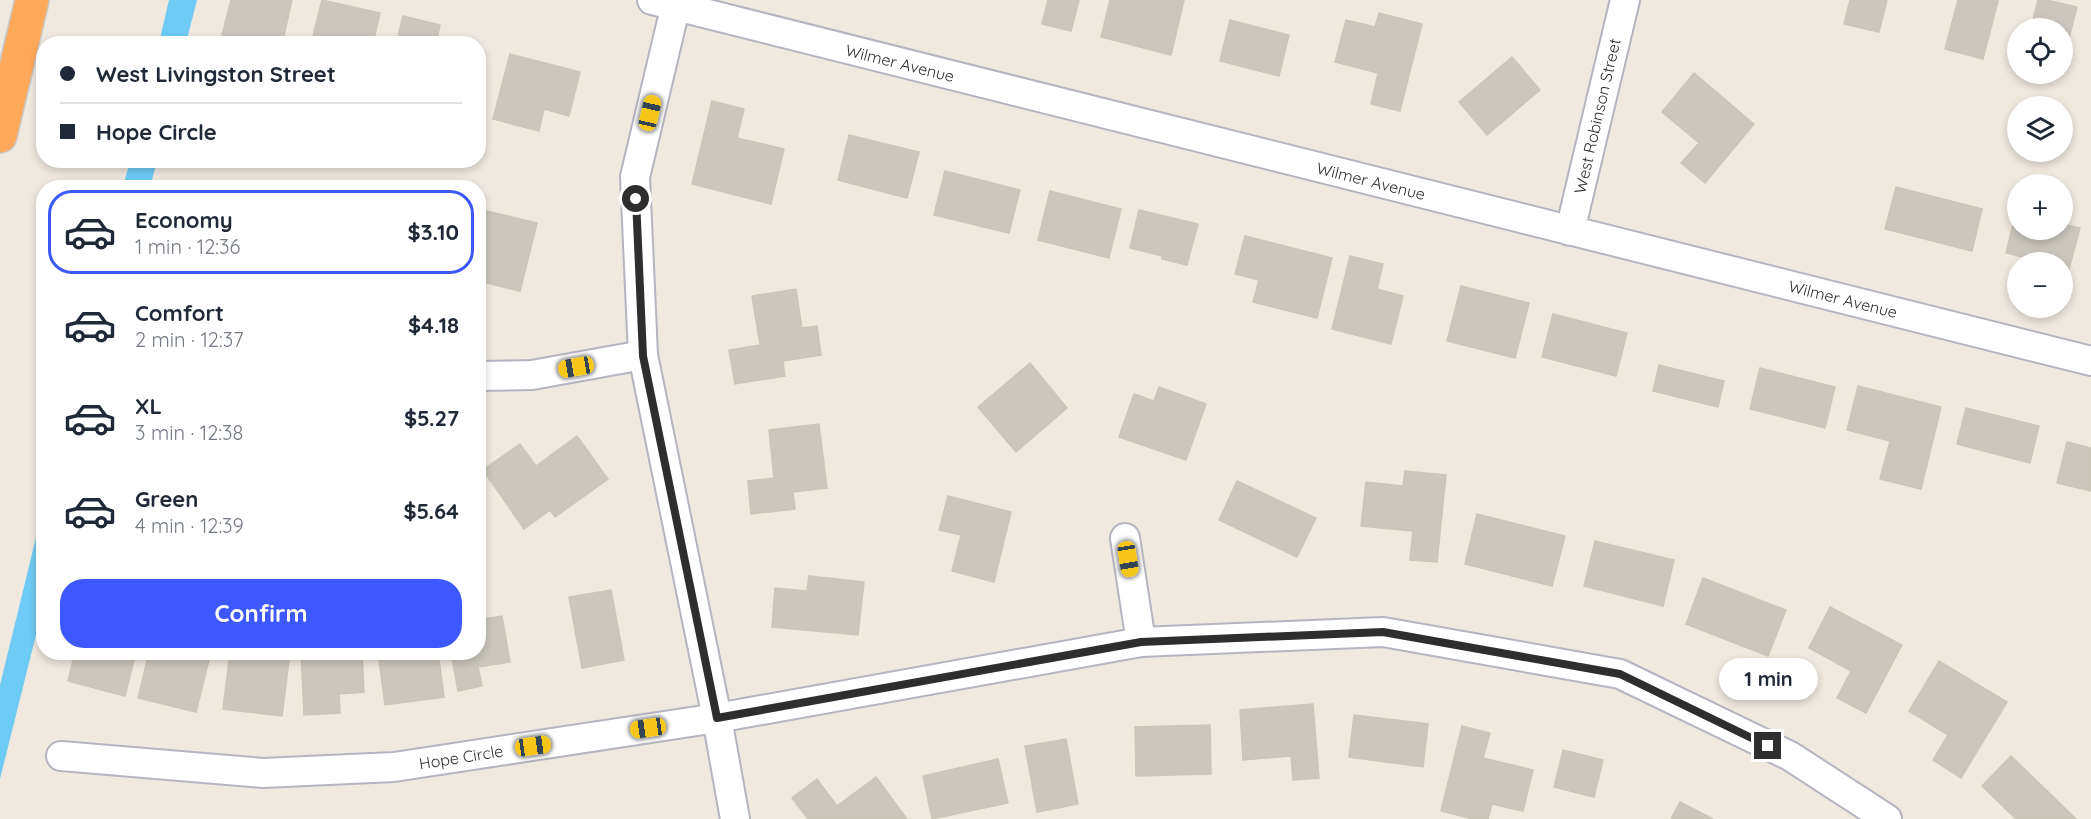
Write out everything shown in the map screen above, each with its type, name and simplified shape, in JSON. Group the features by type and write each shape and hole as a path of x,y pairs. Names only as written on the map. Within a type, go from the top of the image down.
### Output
{"highway":[{"path":"0,136 32,0"}],"street":[{"name":"West Robinson Street","path":"1570,231 1625,0"},
{"name":"Wilmer Avenue","path":"668,2 2091,361"},
{"path":"668,2 635,177 643,356 717,718 735,819"},
{"path":"486,376 532,375 643,356"},
{"path":"1125,538 1141,642"},
{"name":"Hope Circle","path":"61,756 263,773 394,766 717,718 1141,642 1383,632 1620,674 1790,756 1887,819"}],"water":[{"path":"169,0 197,0 188,36 161,36"},
{"path":"128,168 155,168 152,180 125,180"},
{"path":"36,538 36,635 0,779 0,685"}],"building":[{"path":"231,0 292,0 284,36 222,36"},
{"path":"322,0 380,13 375,36 313,36"},
{"path":"1048,0 1079,0 1071,31 1042,24"},
{"path":"1110,0 1184,0 1171,55 1101,37"},
{"path":"1850,0 1887,0 1879,32 1844,24"},
{"path":"1958,0 1998,1 1983,59 1945,49"},
{"path":"2038,0 2077,7 2073,22 2073,18 2034,18"},
{"path":"1379,13 1422,24 1400,111 1371,104 1378,73 1335,62 1346,20 1375,27"},
{"path":"403,16 440,25 438,36 398,36"},
{"path":"1230,20 1289,35 1279,76 1220,61"},
{"path":"510,54 580,72 569,116 544,109 539,131 493,119"},
{"path":"1512,57 1540,90 1487,135 1459,102"},
{"path":"1694,73 1754,124 1705,183 1681,163 1699,143 1662,112"},
{"path":"712,101 744,109 737,138 784,149 771,204 692,184"},
{"path":"849,135 919,152 907,198 838,180"},
{"path":"945,171 1020,190 1009,233 934,215"},
{"path":"1896,187 1982,209 1972,251 1885,229"},
{"path":"1050,191 1121,209 1109,258 1038,240"},
{"path":"1139,210 1198,224 1187,265 1130,248"},
{"path":"486,211 537,223 520,291 486,283"},
{"path":"2073,226 2080,228 2073,254 2073,252 2006,253 2009,240 2073,240"},
{"path":"1245,236 1332,258 1317,318 1253,302 1259,280 1235,274"},
{"path":"1350,256 1383,264 1377,289 1403,296 1391,344 1332,329"},
{"path":"1461,286 1529,303 1515,358 1447,341"},
{"path":"796,289 802,328 817,326 821,355 783,361 785,376 735,384 729,350 760,345 752,296"},
{"path":"1553,314 1627,333 1616,376 1542,357"},
{"path":"1030,363 1067,408 1016,452 978,407"},
{"path":"1659,365 1724,381 1718,407 1653,391"},
{"path":"1760,368 1835,387 1825,428 1750,409"},
{"path":"1858,386 1941,407 1921,489 1880,479 1890,441 1847,430"},
{"path":"1159,387 1206,404 1186,460 1119,437 1134,394 1154,401"},
{"path":"1966,408 2039,426 2030,463 1957,444"},
{"path":"819,424 827,488 793,492 795,509 751,514 748,481 774,478 769,430"},
{"path":"577,436 608,479 555,517 550,510 524,529 486,474 486,468 520,444 536,466"},
{"path":"2067,442 2091,448 2091,491 2057,483"},
{"path":"1405,471 1446,475 1437,562 1410,560 1413,531 1361,526 1366,482 1403,486"},
{"path":"1237,481 1316,518 1297,557 1219,520"},
{"path":"948,496 1011,512 994,582 952,571 961,535 939,530"},
{"path":"1477,514 1565,536 1552,586 1465,564"},
{"path":"1595,541 1674,560 1663,606 1584,586"},
{"path":"809,576 864,582 858,635 772,627 775,588 807,591"},
{"path":"1703,578 1786,610 1768,656 1686,624"},
{"path":"611,590 624,660 582,668 569,597"},
{"path":"1830,607 1902,645 1866,713 1837,698 1851,671 1809,648"},
{"path":"502,616 510,662 478,667 482,686 458,691 452,660 486,660 486,619"},
{"path":"73,660 134,660 125,696 68,681"},
{"path":"147,660 209,660 196,712 138,698"},
{"path":"229,660 289,660 282,716 223,709"},
{"path":"301,660 362,660 364,692 339,694 340,713 304,715"},
{"path":"379,660 439,660 444,697 385,705"},
{"path":"1939,661 2007,702 1961,778 1933,760 1948,735 1909,711"},
{"path":"1313,704 1319,778 1293,780 1291,756 1243,760 1240,710"},
{"path":"1354,715 1428,724 1423,767 1349,757"},
{"path":"1210,725 1211,774 1136,776 1135,727"},
{"path":"1462,726 1490,733 1483,758 1533,770 1523,811 1492,804 1488,819 1473,819 1441,811"},
{"path":"1066,739 1078,804 1037,812 1025,746"},
{"path":"1563,750 1603,760 1594,797 1554,787"},
{"path":"2011,756 2076,819 2016,819 1982,786"},
{"path":"998,759 1008,803 932,819 923,776"},
{"path":"876,777 907,819 808,819 792,798 817,779 837,806"},
{"path":"1680,802 1713,819 1671,819"}],"route":[{"path":"636,199 643,356 717,718 1141,642 1383,632 1620,674 1768,746"}]}
